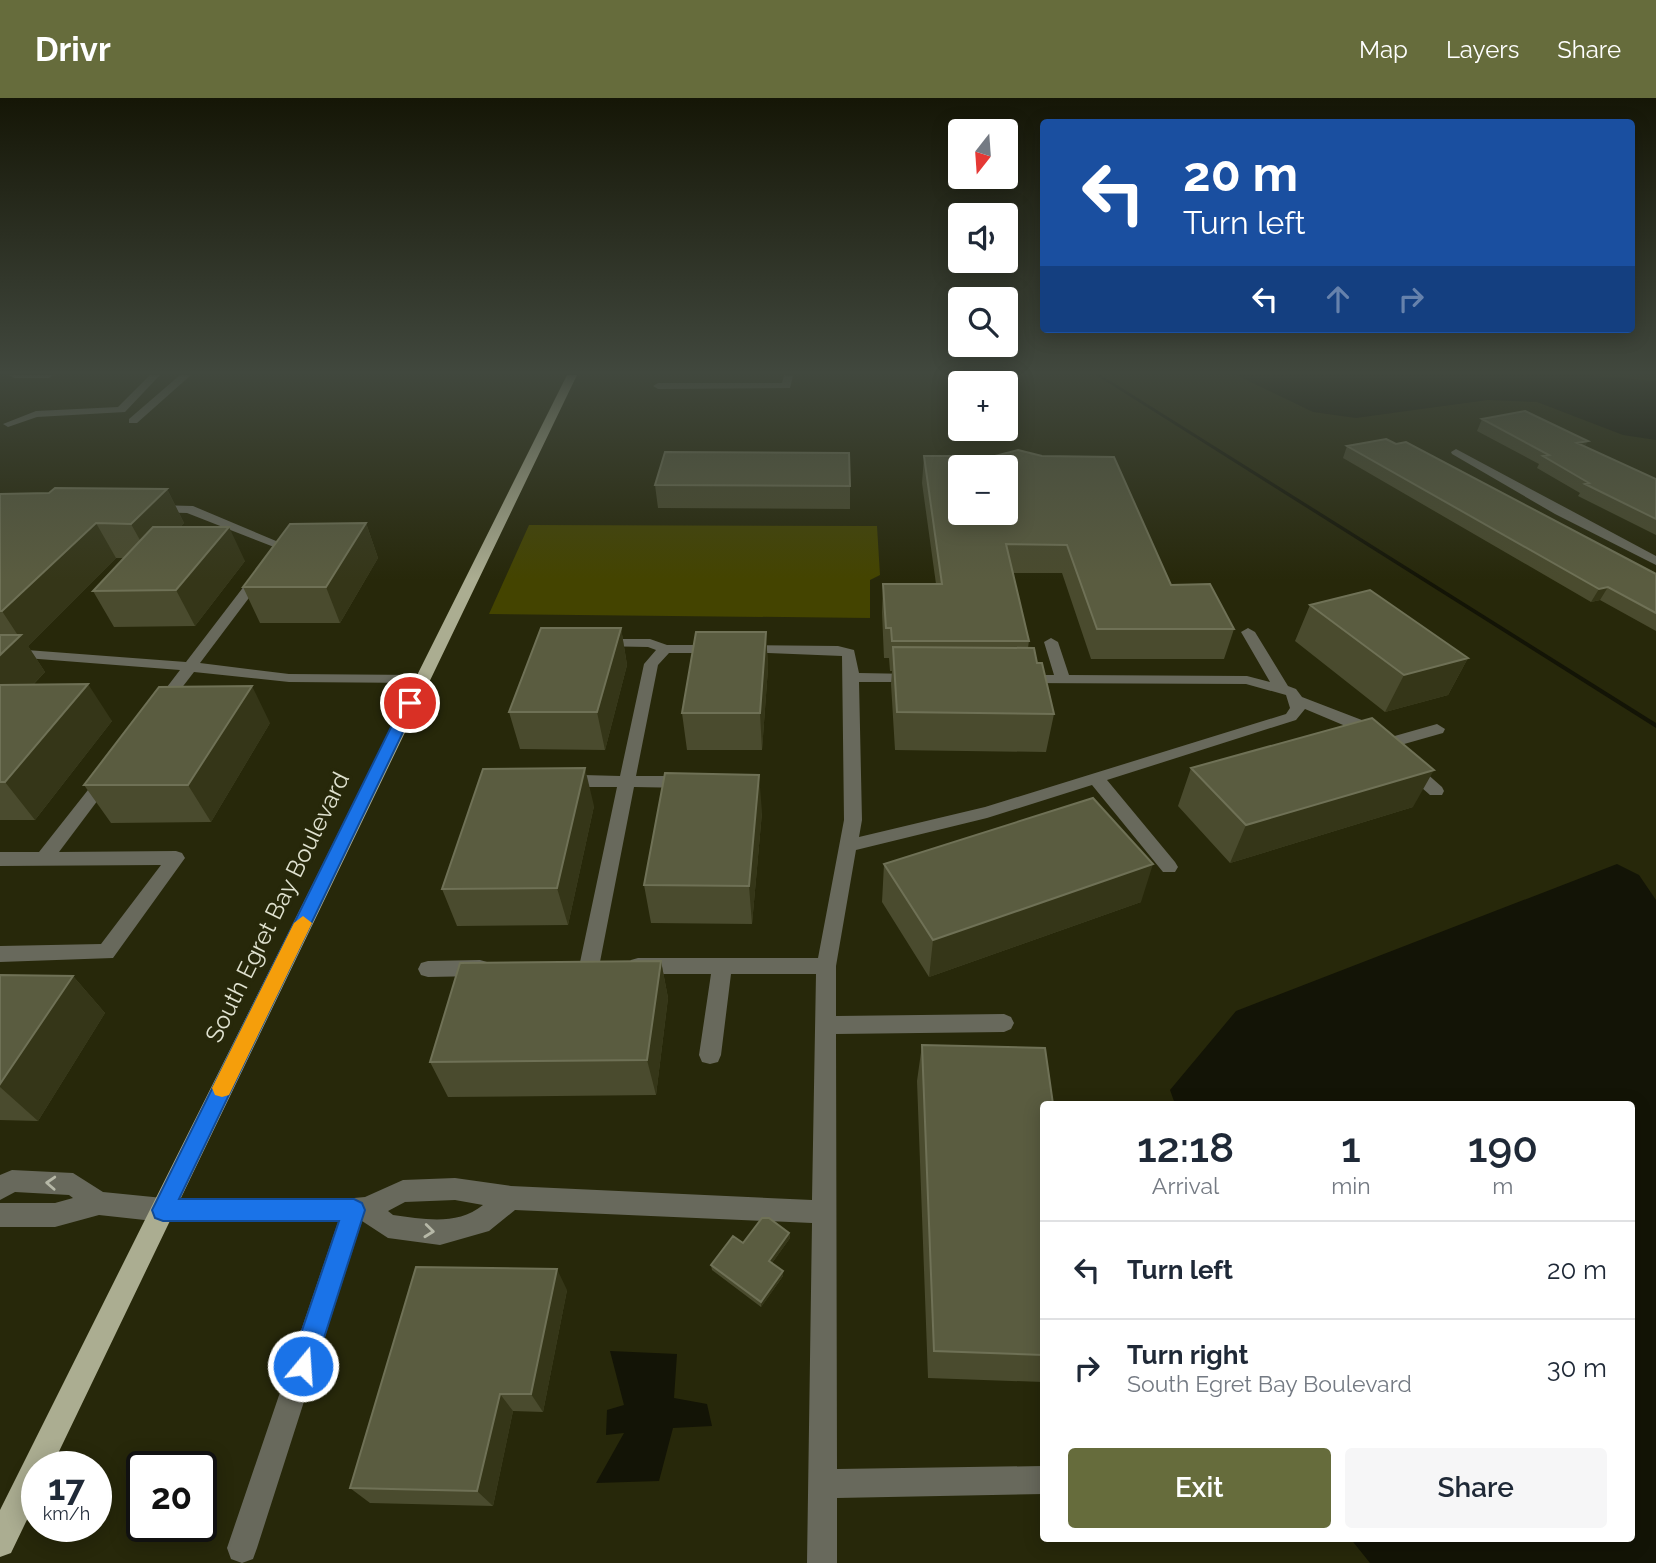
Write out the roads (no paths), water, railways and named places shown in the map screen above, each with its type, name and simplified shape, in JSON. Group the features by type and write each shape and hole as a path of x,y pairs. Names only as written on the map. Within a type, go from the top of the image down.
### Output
{"main road":[{"name":"South Egret Bay Boulevard","path":"45,1451 538,443"},
{"name":"South Egret Bay Boulevard","path":"0,1542 21,1499"}],"street":[{"path":"1456,452 1559,511 1656,561"},
{"path":"135,509 189,509 282,546 151,719"},
{"path":"1248,632 1281,688"},
{"path":"587,642 650,643 665,649 838,650 849,653 852,677 853,820 826,966 822,1563"},
{"path":"1051,642 1063,679"},
{"path":"589,967 651,664 665,649"},
{"path":"0,652 40,653 289,678 422,679"},
{"path":"852,677 926,678"},
{"path":"848,846 986,812 1291,718 1298,708 1297,700 1291,692 1247,680 1008,678"},
{"path":"1297,700 1361,726 1436,791"},
{"path":"1383,745 1437,729"},
{"path":"44,859 120,760"},
{"path":"1096,778 1169,867"},
{"path":"583,781 698,782"},
{"path":"0,859 176,858 106,952 0,954"},
{"path":"710,1055 722,966"},
{"path":"562,967 826,966"},
{"path":"428,969 495,968"},
{"path":"825,1025 1003,1023"},
{"path":"0,1189 12,1181 73,1184 99,1203"},
{"path":"0,1215 55,1215 99,1203 163,1210 361,1210 403,1191 455,1189 512,1198 824,1212"},
{"path":"361,1210 388,1226 440,1233 480,1223 512,1198"},
{"path":"242,1548 361,1210"},
{"path":"823,1484 1040,1480"}],"waterway":[{"path":"1207,443 1656,726"}]}
